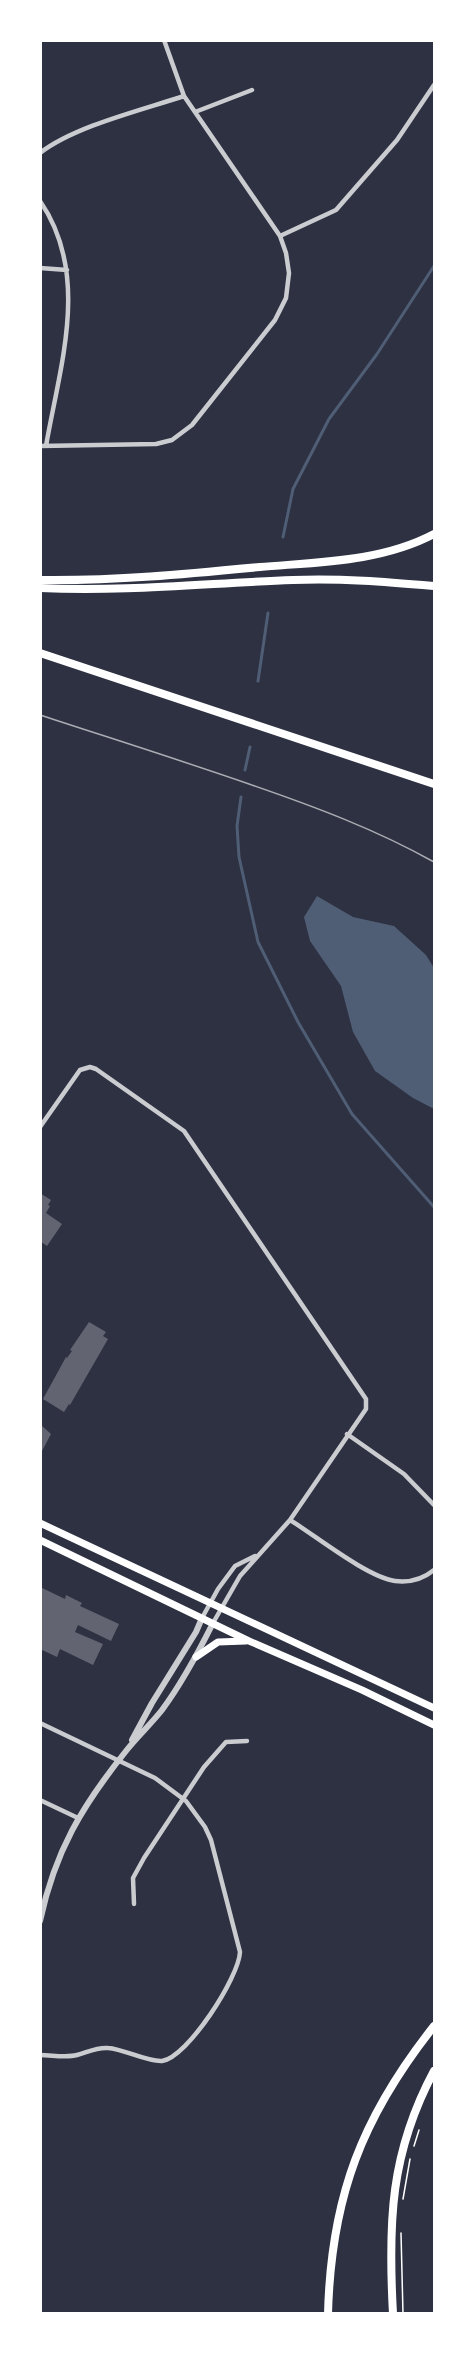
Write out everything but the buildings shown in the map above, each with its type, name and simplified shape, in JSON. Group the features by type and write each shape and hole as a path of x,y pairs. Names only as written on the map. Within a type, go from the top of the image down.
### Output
{"highway":[{"path":"40,579 129,578 346,559 397,549 435,534"},
{"path":"40,588 188,586 294,580 371,581 435,586"},
{"path":"40,653 435,784"}],"main road":[{"path":"40,1523 435,1708"},
{"path":"40,1540 249,1641 362,1690 435,1725"},
{"path":"196,1657 218,1642 249,1641"},
{"path":"328,2313 335,2235 353,2164 385,2095 402,2068 435,2026"},
{"path":"393,2313 390,2238 394,2189 405,2140 435,2071"}],"street":[{"path":"40,201 58,233 67,270 69,292 68,328 43,446 156,444 172,440 192,425 275,320 286,298 289,273 286,253 280,236 184,96 164,40"},
{"path":"280,236 336,210 397,140 435,85"},
{"path":"195,112 252,90"},
{"path":"40,153 48,147 99,124 184,96"},
{"path":"40,268 67,270"},
{"path":"40,1127 80,1070 89,1067 96,1069 184,1131 366,1399 366,1409 290,1520 240,1576 196,1657 161,1711 127,1749 78,1818 62,1848 50,1881 40,1921"},
{"path":"347,1434 404,1474 435,1505"},
{"path":"290,1520 342,1555 393,1581 415,1581 435,1570"},
{"path":"127,1749 152,1703 196,1632 210,1601 235,1566 258,1555"},
{"path":"40,1723 155,1778 183,1798 205,1827 217,1858 240,1952 237,1969 208,2015 185,2047 169,2059 155,2060 110,2048 77,2055 40,2055"},
{"path":"134,1904 133,1878 204,1767 226,1742 247,1741"},
{"path":"40,1800 78,1818"}],"path":[{"path":"414,2146 419,2128"},
{"path":"402,2206 411,2155"},
{"path":"401,2227 403,2313"}],"water":[{"path":"317,896 353,917 394,926 426,955 434,968 434,1109 413,1098 375,1071 353,1032 341,986 310,941 304,917"}],"waterway":[{"path":"283,537 293,489 329,419 377,354 434,266"},
{"path":"258,681 268,613"},
{"path":"245,770 250,747"},
{"path":"241,797 237,826 239,857 258,942 298,1022 352,1114 434,1207"}],"tram line":[{"path":"40,715 297,801 366,829 434,862"}]}
